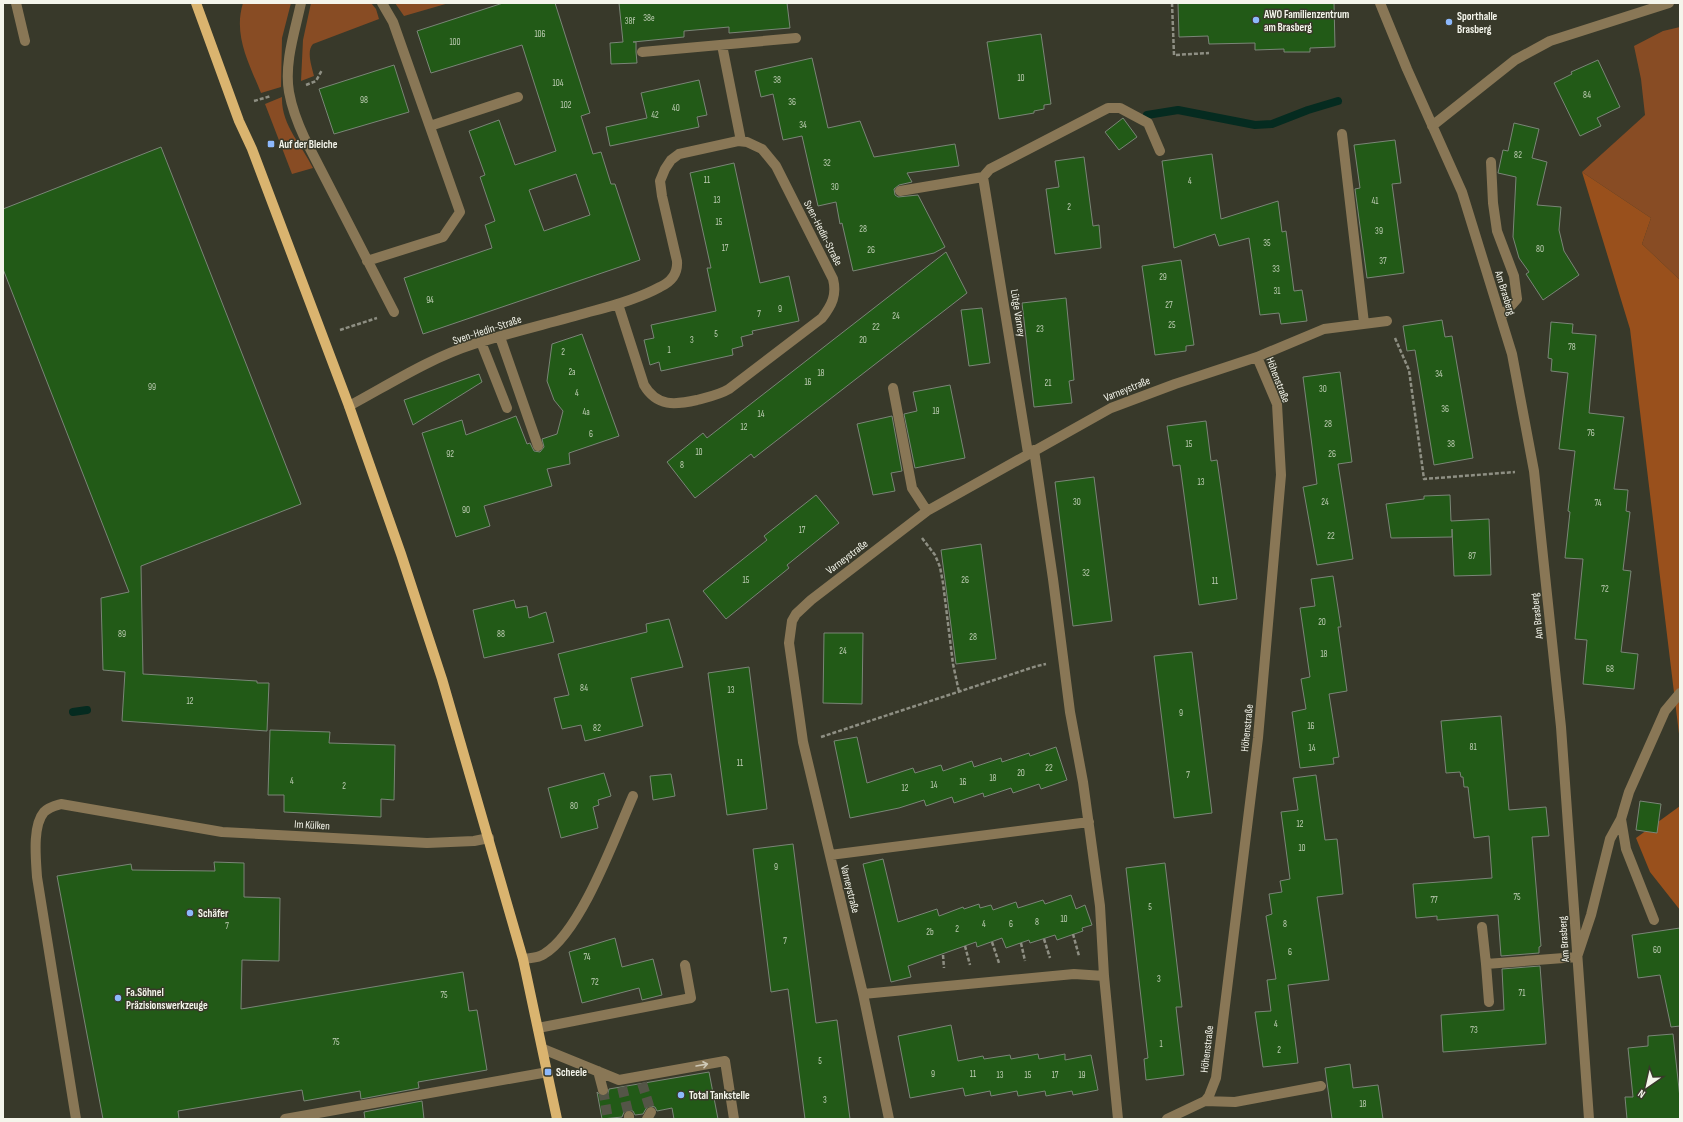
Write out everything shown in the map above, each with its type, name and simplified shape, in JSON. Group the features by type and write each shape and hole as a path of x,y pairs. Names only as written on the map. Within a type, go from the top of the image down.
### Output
{"main road":[{"path":"196,3 239,121 252,149 349,406 440,671 524,959 557,1119"}],"street":[{"path":"16,3 25,41"},
{"path":"301,3 291,50 288,73 289,91 294,113 305,139 394,312"},
{"path":"367,261 443,236 460,212 393,22 382,3"},
{"name":"Am Brasberg","path":"1380,3 1432,126 1462,192 1512,354 1534,471 1561,727 1589,1119"},
{"path":"1432,126 1515,60 1550,41 1669,3"},
{"path":"642,52 796,38"},
{"path":"722,45 741,141"},
{"path":"430,126 518,97"},
{"path":"900,191 983,177 990,169 1108,108 1120,108 1148,122 1160,151"},
{"path":"1342,134 1364,323"},
{"name":"Sven-Hedin-Straße","path":"349,406 421,366 481,342 618,304 660,287 674,277 677,270 676,255 660,185 665,169 671,160 679,154 728,142 741,141 755,145 762,149 776,166 833,279 835,295 822,318 724,392 680,404 671,404 660,400 649,392 644,385 618,304"},
{"path":"1491,162 1493,203 1497,231 1514,276 1517,299 1500,318"},
{"name":"Lütge Varney","path":"983,177 1031,452 1070,712 1089,822 1100,906 1104,976 1118,1119"},
{"name":"Varneystraße","path":"889,1119 863,994 803,742 789,643 792,621 796,614 811,600 927,511 1111,408 1174,384 1257,357 1324,328 1387,321"},
{"path":"500,337 538,446"},
{"path":"481,342 507,408"},
{"name":"Höhenstraße","path":"1205,1101 1210,1096 1216,1078 1258,738 1281,475 1277,404 1257,357"},
{"path":"893,388 912,488 927,511"},
{"path":"1486,964 1577,957 1591,915 1610,839 1621,820 1629,792 1665,711 1680,693"},
{"path":"524,959 543,955 558,943 570,928 605,861 633,796"},
{"name":"Im Külken","path":"76,1119 37,877 35,843 43,814 50,808 61,804 222,832 427,843 474,841 489,838"},
{"path":"1621,820 1626,849 1654,920"},
{"path":"830,855 1089,822"},
{"path":"1482,927 1490,1002"},
{"path":"538,1028 691,998 685,965"},
{"path":"863,994 1074,974 1104,976"},
{"path":"543,1049 598,1071 620,1083 641,1079 664,1072 725,1061 734,1119"},
{"path":"598,1071 603,1090"},
{"path":"285,1119 548,1072"},
{"path":"1167,1119 1205,1101 1235,1102 1322,1086"}],"path":[{"path":"1172,3 1174,55 1209,53"},
{"path":"316,81 322,70"},
{"path":"352,325 368,321"},
{"path":"1387,321 1409,370 1424,479 1534,471"},
{"path":"911,524 935,555 940,567 953,664 959,692"},
{"path":"803,742 829,735 1037,666 1063,662"}],"shaded area":[{"path":"243,3 291,3 282,38 281,87 261,93 247,60 241,38 240,15"},
{"path":"311,3 371,3 376,9 379,19 313,44 310,55 314,76 301,81 303,40"},
{"path":"395,3 449,3 404,16"},
{"path":"1680,27 1680,280 1642,244 1651,218 1582,172 1645,115 1641,79 1634,46 1663,31"},
{"path":"282,97 288,126 313,168 292,174 265,104"},
{"path":"1582,172 1651,218 1642,244 1680,280 1680,742 1630,329"},
{"path":"1680,806 1680,910 1650,872 1636,838"}],"building":[{"path":"503,3 555,3 590,113 581,116 593,154 601,152 611,184 615,184 640,260 423,334 404,278 492,248 485,225 495,221 480,177 485,175 469,131 499,120 515,165 556,151 522,45 431,73 417,31","holes":["576,174 590,215 544,231 529,190"]},
{"path":"619,3 787,3 790,28 729,33 729,27 684,31 684,37 633,42 636,42 637,63 611,64 610,43 623,42"},
{"name":"AWO Familienzentrum am Brasberg","path":"1178,3 1334,3 1335,47 1310,48 1310,52 1284,52 1284,49 1255,50 1255,43 1209,44 1208,36 1179,37"},
{"path":"1041,34 1051,104 1044,105 1044,109 1034,111 1034,113 999,119 987,42"},
{"path":"812,58 828,128 860,121 874,157 955,144 959,166 907,173 912,182 899,185 894,189 895,195 898,197 918,195 945,247 934,253 853,271 842,223 840,224 836,202 818,206 802,136 783,140 773,94 761,97 755,71"},
{"path":"1598,60 1620,107 1597,118 1601,126 1580,136 1554,83 1572,74 1571,72"},
{"path":"394,65 409,112 334,134 319,89"},
{"path":"699,80 707,115 697,117 699,127 610,146 606,127 647,118 641,93"},
{"path":"1123,118 1137,137 1119,150 1105,132"},
{"path":"1514,123 1539,129 1532,158 1547,162 1537,205 1561,207 1559,230 1564,251 1579,275 1543,300 1526,274 1529,272 1519,258 1513,237 1516,177 1498,173 1503,150 1508,151"},
{"path":"1395,140 1401,183 1392,184 1404,273 1367,278 1355,189 1360,188 1354,145"},
{"path":"161,147 301,504 141,566 143,674 269,683 267,731 122,721 125,672 103,670 101,598 129,592 3,269 3,209"},
{"path":"1212,154 1221,219 1278,201 1282,232 1286,231 1294,291 1302,290 1307,321 1281,324 1279,313 1260,315 1249,238 1219,246 1215,234 1174,248 1162,161"},
{"path":"1084,157 1093,226 1099,225 1101,248 1055,254 1046,189 1059,187 1055,161"},
{"path":"734,163 760,283 789,276 799,321 752,331 753,334 741,337 743,346 732,349 733,355 661,371 659,362 650,365 644,340 654,338 651,325 716,311 707,268 711,268 690,173"},
{"path":"946,252 967,293 754,458 751,454 695,498 667,462 703,433 707,438"},
{"path":"1181,260 1194,345 1186,346 1186,351 1155,355 1142,266"},
{"path":"1066,298 1074,380 1069,381 1072,403 1034,407 1022,303"},
{"path":"982,308 990,363 969,366 961,310"},
{"path":"1442,320 1445,337 1452,336 1473,458 1434,465 1415,350 1407,351 1403,326"},
{"path":"1551,322 1573,324 1572,333 1596,335 1589,413 1624,417 1614,489 1628,490 1626,511 1630,512 1623,570 1631,571 1621,652 1638,654 1634,689 1583,684 1587,640 1575,639 1583,559 1565,558 1570,512 1568,511 1575,451 1559,449 1568,373 1551,371 1552,359 1548,358"},
{"path":"582,334 619,436 569,453 570,464 547,469 552,486 484,506 490,526 456,537 422,433 462,420 466,435 516,416 527,444 530,443 534,451 540,452 544,447 542,439 557,434 563,411 554,400 547,381 552,344"},
{"path":"1340,372 1352,462 1338,464 1353,559 1317,565 1303,487 1317,484 1303,377"},
{"path":"479,374 482,382 413,425 404,400"},
{"path":"950,385 965,458 915,468 904,414 917,411 913,392"},
{"path":"892,416 902,471 891,473 895,491 873,495 857,424"},
{"path":"1206,421 1211,461 1217,460 1237,599 1199,605 1180,465 1173,466 1167,426"},
{"path":"1094,477 1112,621 1073,626 1055,482"},
{"path":"816,495 839,523 787,565 789,568 726,619 703,591 767,540 764,536"},
{"path":"1450,495 1451,521 1489,519 1491,575 1454,576 1452,529 1452,537 1391,538 1386,504 1424,499 1424,496"},
{"path":"981,544 996,659 956,664 941,550"},
{"path":"1333,576 1341,627 1338,627 1347,691 1329,694 1339,757 1333,758 1334,764 1300,768 1292,712 1306,709 1301,679 1310,677 1300,608 1315,606 1311,579"},
{"path":"514,600 516,608 527,606 529,618 546,612 554,642 484,658 473,610"},
{"path":"669,619 683,667 631,678 643,726 585,741 581,725 562,729 554,698 569,695 558,654 647,632 646,624"},
{"path":"824,633 863,633 862,704 823,703"},
{"path":"1192,652 1212,813 1174,818 1154,656"},
{"path":"749,667 767,809 727,815 708,673"},
{"path":"1501,716 1509,810 1546,807 1549,836 1532,837 1541,946 1539,947 1539,953 1501,956 1498,915 1437,920 1437,916 1416,918 1413,884 1492,878 1489,836 1474,838 1468,787 1464,787 1463,777 1461,777 1460,772 1446,773 1441,721"},
{"path":"270,730 330,732 329,743 395,745 394,800 381,799 381,817 284,812 284,795 268,795"},
{"path":"857,737 867,783 913,768 915,773 941,765 943,771 972,761 974,767 1001,758 1002,762 1029,753 1030,756 1056,747 1067,780 1041,789 1039,784 1013,793 1011,788 984,797 983,793 954,803 952,797 926,806 924,800 899,808 850,818 834,741"},
{"path":"604,773 611,796 598,800 599,805 593,807 598,828 561,838 548,788"},
{"path":"671,774 675,796 653,800 650,776"},
{"path":"1316,775 1325,840 1337,839 1343,894 1317,897 1329,980 1288,985 1298,1063 1263,1067 1255,1012 1271,1011 1267,980 1276,979 1266,916 1272,914 1269,894 1282,892 1280,881 1290,879 1281,812 1298,810 1293,778"},
{"path":"1640,801 1661,804 1657,833 1636,830"},
{"path":"793,844 816,1023 837,1020 850,1119 805,1119 788,989 771,992 753,849"},
{"path":"883,859 898,922 937,909 939,916 963,907 964,909 979,904 980,908 991,905 993,910 1016,902 1018,908 1043,900 1045,904 1071,895 1076,909 1085,905 1092,925 1082,928 1083,931 1057,940 1055,935 1030,943 1029,940 1006,948 1002,938 977,947 976,942 908,966 911,977 891,982 863,864"},
{"path":"214,862 244,863 244,897 280,898 279,961 242,960 241,1009 463,972 469,1011 477,1010 487,1070 418,1082 419,1088 361,1099 360,1091 304,1101 302,1090 178,1111 179,1119 103,1119 57,876 131,864 132,870 215,871"},
{"path":"1165,863 1182,1007 1176,1007 1184,1075 1146,1080 1144,1059 1148,1058 1126,868"},
{"path":"1680,928 1680,1026 1671,1027 1660,975 1638,978 1632,935"},
{"path":"615,938 622,967 653,959 662,995 642,1000 639,988 582,1003 569,952"},
{"path":"1540,966 1546,1044 1443,1052 1441,1015 1504,1010 1502,969"},
{"path":"951,1025 958,1061 983,1056 984,1059 1010,1055 1011,1059 1038,1054 1039,1059 1065,1054 1065,1060 1091,1055 1098,1090 1073,1095 1072,1091 1046,1096 1045,1091 1018,1096 1017,1091 991,1096 990,1091 965,1096 963,1088 910,1098 898,1036"},
{"path":"1673,1034 1680,1098 1680,1119 1627,1119 1625,1097 1633,1097 1628,1048 1648,1046 1648,1036"},
{"path":"1350,1064 1353,1088 1378,1085 1383,1119 1332,1119 1325,1068"},
{"path":"709,1072 718,1119 674,1119 672,1108 657,1111 655,1107 651,1106 647,1107 643,1114 635,1115 633,1111 629,1110 624,1112 622,1117 602,1119 597,1092 601,1096 604,1096 608,1094 609,1089"},
{"path":"422,1101 424,1119 365,1119 364,1112"}],"waterway":[{"path":"1147,115 1178,110 1255,125 1272,124 1308,110 1338,101"},
{"path":"73,712 87,710"}],"tunnel":[{"path":"642,1083 651,1112"},
{"path":"622,1087 629,1116"},
{"path":"603,1090 608,1119"}],"place":[{"name":"AWO Familienzentrum am Brasberg","path":"1256,20"},
{"name":"Sporthalle Brasberg","path":"1449,22"},
{"name":"Auf der Bleiche","path":"271,144"},
{"name":"Schäfer","path":"190,913"},
{"name":"Fa.Söhnel Präzisionswerkzeuge","path":"118,998"},
{"name":"Scheele","path":"548,1072"},
{"name":"Total Tankstelle","path":"681,1095"}]}
